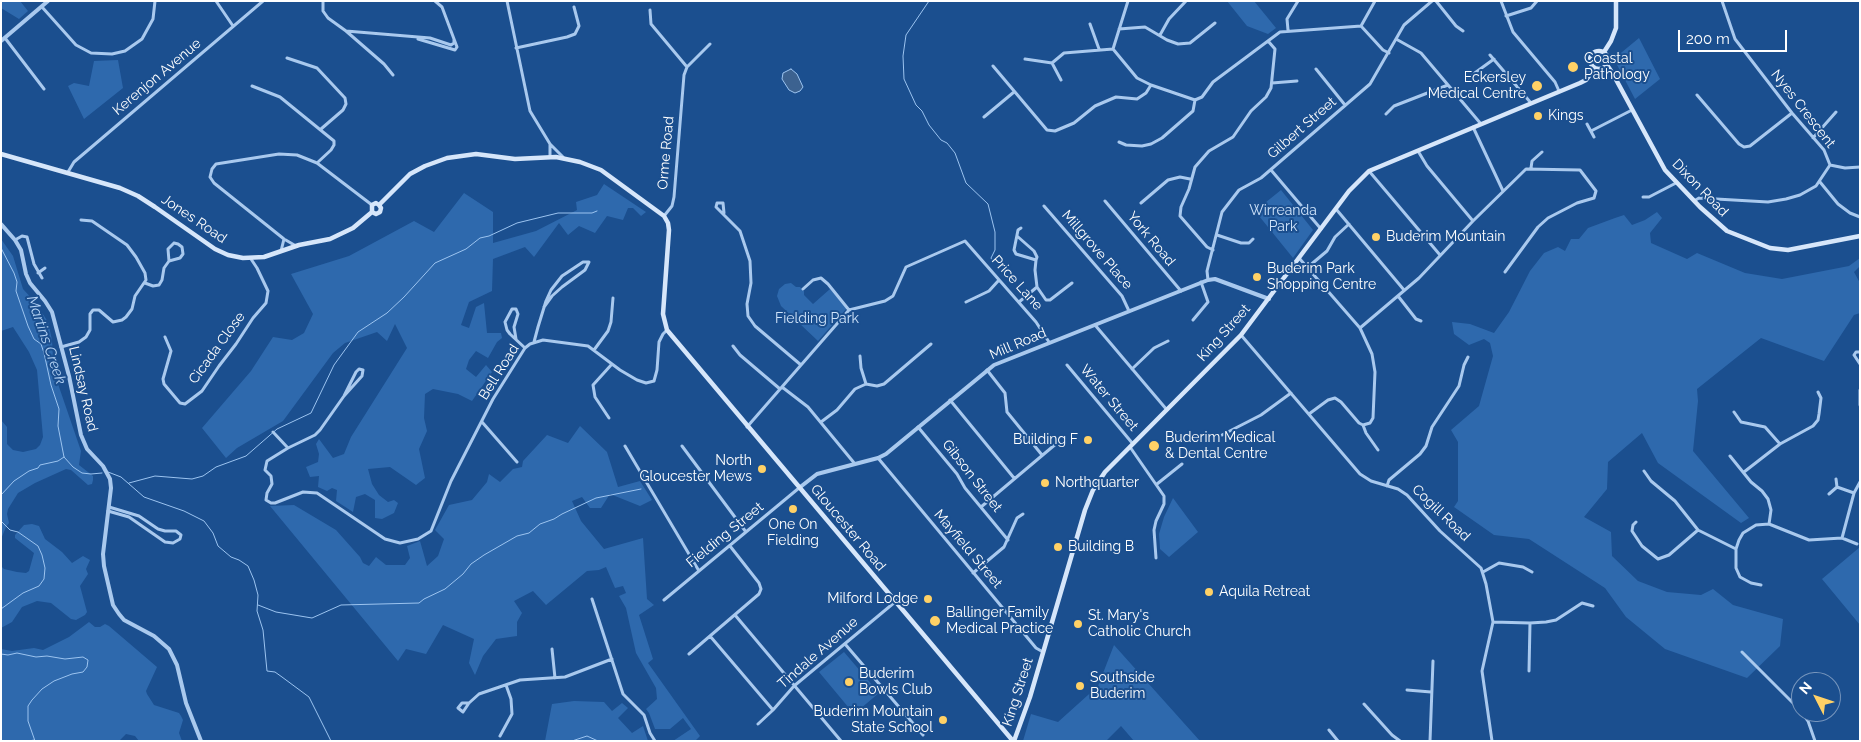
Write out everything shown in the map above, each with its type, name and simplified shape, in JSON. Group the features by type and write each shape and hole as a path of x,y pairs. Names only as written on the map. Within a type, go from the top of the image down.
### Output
{"main road":[{"path":"1604,52 1616,28 1616,1"},
{"path":"1596,52 1604,52 1608,58 1607,65 1603,69 1595,68 1590,61 1591,56 1596,52"},
{"name":"Dixon Road","path":"1607,65 1665,170 1700,207 1727,231 1780,250 1795,249 1860,236"},
{"name":"King Street","path":"1013,741 1043,652 1089,497 1105,472 1241,335 1349,191 1368,172 1586,80 1595,68"},
{"name":"Jones Road","path":"1,154 106,182 138,196 215,249 228,255 260,258 296,246 340,235 353,228 372,212"},
{"path":"379,204 380,212 376,214 372,212 372,205 379,204 410,174 447,158 476,154 515,159 564,158 601,170 664,216 669,230 663,309 663,320 667,330"},
{"name":"Gloucester Road","path":"667,330 1013,741"}],"street":[{"path":"44,89 3,40 48,1"},
{"path":"42,7 76,45 91,53 112,54 135,46 142,39 153,19 155,1"},
{"path":"216,1 233,26"},
{"name":"Kerenjon Avenue","path":"68,172 74,162 263,1"},
{"path":"323,1 325,15 384,64 393,75"},
{"path":"346,31 410,36 454,50 458,47 442,7 435,1"},
{"path":"507,1 530,111 550,144 564,158"},
{"path":"1113,49 1128,1"},
{"path":"1160,35 1168,19 1186,1"},
{"path":"1288,30 1287,19 1298,1"},
{"path":"1361,26 1375,1"},
{"path":"1434,1 1456,26 1463,31"},
{"name":"Gilbert Street","path":"1208,280 1207,271 1222,212 1239,190 1271,170 1370,84 1404,25 1434,1"},
{"path":"1501,1 1513,32 1555,82 1560,91"},
{"path":"1506,16 1531,8 1536,1"},
{"name":"Nyes Crescent","path":"1694,201 1699,198 1768,202 1800,195 1809,192 1820,182 1830,165 1828,156 1735,39 1722,1"},
{"path":"516,48 575,34 579,26 574,7"},
{"path":"650,10 651,24 687,67 710,44"},
{"path":"1119,29 1145,27 1178,44 1190,43 1215,23"},
{"path":"1090,24 1099,49"},
{"path":"1113,49 1137,78 1151,85 1195,100 1202,97 1213,82 1280,32 1361,26"},
{"path":"1361,26 1388,53"},
{"path":"1396,39 1421,53 1481,124"},
{"path":"1213,250 1207,248 1180,216 1181,207 1189,189 1190,179 1195,167 1209,151 1233,137 1251,111 1266,97 1272,83 1275,50 1268,41"},
{"path":"1025,59 1052,63 1064,53 1113,49"},
{"path":"1490,55 1531,103"},
{"path":"287,58 317,68 344,98 346,104 343,110 321,130"},
{"path":"1472,75 1494,59"},
{"path":"1052,63 1061,80"},
{"path":"993,66 1047,130 1055,131 1074,123 1095,106 1116,97 1138,99 1146,93 1151,85"},
{"name":"Orme Road","path":"664,216 672,206 674,197 684,75 687,67"},
{"path":"1316,69 1345,105"},
{"path":"1272,83 1297,81"},
{"path":"1386,114 1394,106 1448,85"},
{"path":"252,86 280,97 334,141 334,145 317,164"},
{"path":"984,117 1014,92"},
{"path":"1697,95 1739,144 1744,147 1750,146 1792,113"},
{"path":"1119,142 1126,145 1142,146 1162,138 1193,111 1195,100"},
{"path":"1591,131 1632,110"},
{"path":"1813,138 1836,112"},
{"path":"1587,124 1594,137"},
{"path":"1473,127 1502,191"},
{"path":"550,144 550,157"},
{"path":"1418,150 1427,166 1473,221"},
{"path":"1531,168 1532,161 1542,152"},
{"path":"296,246 284,239 214,183 210,178 212,169 216,164 224,161 280,154 298,155 317,164 372,205"},
{"path":"1830,165 1845,168 1860,167"},
{"path":"1360,328 1419,278 1502,191 1526,169 1580,170 1596,192 1594,198 1548,218 1538,226 1505,272"},
{"path":"1271,170 1321,229"},
{"path":"1368,172 1440,255"},
{"path":"1141,204 1168,180 1180,177 1190,179"},
{"path":"1820,182 1838,204 1850,213 1860,217"},
{"path":"1643,197 1649,197 1676,183"},
{"path":"1700,207 1709,200"},
{"name":"York Road","path":"1105,201 1181,291"},
{"name":"Millgrove Place","path":"1044,206 1122,296 1129,311"},
{"path":"1336,209 1404,290"},
{"path":"724,213 740,231 750,261 751,283 747,304 748,316 754,326 801,365"},
{"path":"62,347 79,342 86,337 90,330 90,314 93,310 99,310 113,322 126,317 132,309 135,296 145,283 144,272 127,245 92,221 80,220"},
{"name":"Lindsay Road","path":"1,224 15,240 20,250 28,279 52,312 62,347 81,435 87,449 103,466 110,479 103,560 114,605 124,620 154,636 169,649 177,665 186,703 201,741"},
{"path":"1308,267 1327,251 1335,237 1349,224"},
{"path":"1021,228 1018,230 1014,250 1016,254 1036,260"},
{"path":"1217,235 1241,243 1249,243 1253,239"},
{"path":"15,240 22,236 27,237 34,264 42,278"},
{"path":"1017,236 1034,251 1037,257 1035,270 1037,288 1046,300 1050,300 1072,283"},
{"path":"281,252 284,239"},
{"name":"Price Lane","path":"849,310 885,301 893,296 906,267 965,242 1036,322 1049,342"},
{"path":"145,283 154,286 159,285 164,268 169,261 182,256 183,250 178,244 174,243 168,247 169,261"},
{"path":"251,258 257,268"},
{"path":"257,268 260,258"},
{"path":"1299,258 1360,328 1372,354 1375,372 1373,418 1370,423 1363,424 1356,420 1341,402 1335,398 1328,400 1309,414"},
{"path":"534,342 544,307 551,290 557,282 583,262 589,262 585,270 552,296 544,307"},
{"path":"38,273 45,268"},
{"name":"Cicada Close","path":"165,337 171,351 163,379 164,384 180,403 185,404 202,392 253,318 262,310 266,303 268,291 257,268"},
{"path":"748,427 849,310 821,278 813,280 804,289"},
{"name":"Mill Road","path":"799,488 817,474 878,458 886,454 994,364 1049,342 1208,280 1215,279 1269,300"},
{"path":"966,302 989,291 999,280"},
{"path":"1193,320 1208,302 1201,282"},
{"path":"1019,302 1037,288"},
{"path":"1398,296 1416,318 1421,321"},
{"path":"594,350 608,331 611,322 613,298"},
{"path":"516,339 514,327 518,314 516,309 512,309 505,322 507,330 516,339 525,348"},
{"path":"1095,324 1167,410"},
{"name":"Bell Road","path":"288,448 266,461 265,470 271,476 272,484 266,496 269,502 275,502 303,492 316,493 385,539 400,543 418,539 431,530 451,482 493,399 525,348 534,342 543,340 582,344 646,384 654,381 657,370 659,342 667,330"},
{"name":"Cogill Road","path":"1241,335 1360,474 1371,481 1398,489 1407,495 1440,531 1477,562 1483,572 1493,622 1482,671 1492,741"},
{"path":"1132,369 1154,348 1168,341"},
{"path":"821,422 837,410 855,389 866,384 877,386 884,384 931,344"},
{"path":"734,346 740,355 808,407 855,464"},
{"path":"1860,352 1854,355 1860,364"},
{"path":"860,356 861,368 866,384"},
{"path":"1387,486 1389,480 1420,454 1426,446 1432,427 1459,386 1468,357"},
{"path":"609,418 594,398 593,385 612,364"},
{"name":"Water Street","path":"1067,365 1131,446 1157,484"},
{"path":"274,432 288,448 315,435 344,396 362,376 363,370 359,369 356,372 344,396"},
{"path":"986,370 1005,393 1006,412 1042,455"},
{"path":"1860,390 1860,406"},
{"path":"1744,472 1780,444 1813,426 1818,420 1821,398 1818,392"},
{"path":"1222,435 1261,415 1290,393"},
{"path":"950,400 1014,478"},
{"path":"1734,412 1741,422 1765,427 1780,444"},
{"path":"482,422 517,462"},
{"path":"1363,424 1366,433 1378,450"},
{"name":"Gibson Street","path":"918,427 1008,540"},
{"path":"981,507 1057,443"},
{"path":"625,446 699,571"},
{"path":"682,446 746,532"},
{"path":"1730,456 1768,499 1771,510 1769,524"},
{"name":"Mayfield Street","path":"878,458 1036,648 1043,652"},
{"path":"1156,558 1154,530 1164,500 1163,493 1157,484 1182,464"},
{"path":"1644,471 1651,480 1675,501 1698,530 1736,549"},
{"path":"1836,479 1837,487"},
{"path":"1842,538 1854,493 1860,482"},
{"path":"1837,487 1854,493"},
{"path":"1829,494 1837,487"},
{"name":"Fielding Street","path":"664,600 799,488"},
{"path":"108,509 140,516 158,529 176,531 181,535 180,539 173,543 165,542 130,517 108,509"},
{"path":"973,573 1004,547 1017,518 1023,514"},
{"path":"1636,522 1633,525 1632,531 1642,546 1658,559 1669,555 1698,530"},
{"path":"1761,585 1751,583 1740,577 1736,568 1736,549 1743,533 1749,528 1769,524 1809,540 1842,538 1857,544"},
{"path":"689,654 759,594 761,589 759,583 730,546"},
{"path":"1483,572 1499,563 1523,567 1532,572"},
{"path":"592,599 622,694 644,716 655,741"},
{"name":"Tindale Avenue","path":"758,724 794,686 895,602"},
{"path":"1493,622 1530,624 1556,620 1582,603 1593,606"},
{"path":"735,615 841,741"},
{"path":"1529,671 1530,624"},
{"path":"710,636 773,710"},
{"path":"845,644 923,735"},
{"path":"552,649 555,678"},
{"path":"1742,652 1800,710 1808,721 1815,741"},
{"path":"469,703 479,694 520,680 565,677 612,659"},
{"path":"1430,741 1433,661"},
{"path":"500,736 512,714 511,699 506,685"},
{"path":"1407,690 1432,692"},
{"path":"1364,704 1392,735 1400,741"},
{"path":"1329,730 1338,741"}],"green space":[{"path":"1,1 20,1 28,11 19,19 1,8"},
{"path":"1227,1 1254,1 1276,28 1268,34 1247,26"},
{"path":"1639,38 1660,79 1635,99 1615,61 1616,57"},
{"path":"118,60 123,88 84,119 68,86 74,83 89,86 94,61"},
{"path":"604,184 646,212 641,216 633,208 628,208 623,220 607,216 595,233 579,226 568,235 559,223 534,257 525,247 493,259 492,291 469,302 461,325 469,328 476,307 484,303 487,333 501,333 502,338 497,342 488,358 476,351 469,360 466,369 476,377 486,365 492,372 472,401 458,394 433,389 425,394 424,418 427,431 419,449 425,478 416,485 390,467 368,469 372,484 379,495 388,502 394,500 398,503 394,513 382,519 375,518 375,500 365,494 356,497 353,512 336,501 337,490 332,488 327,491 318,487 319,476 310,477 306,467 318,462 319,454 316,444 319,439 333,458 344,454 351,437 407,348 395,324 387,341 377,332 345,343 333,353 283,421 237,448 226,458 202,428 251,371 273,337 292,340 304,333 313,314 291,274 349,256 414,221 434,232 464,193 493,212 493,243 536,231 577,210 576,202 597,195"},
{"name":"Wirreanda Park","path":"1281,190 1313,230 1293,258 1255,211"},
{"path":"1657,212 1662,218 1650,233 1651,243 1687,259 1697,253 1745,273 1782,279 1849,266 1860,258 1860,266 1854,272 1860,283 1860,313 1854,315 1824,361 1761,338 1697,389 1698,401 1693,451 1749,518 1741,523 1658,463 1642,433 1608,462 1607,489 1584,517 1611,532 1612,556 1638,581 1667,592 1701,595 1713,589 1733,605 1783,619 1780,646 1747,678 1665,649 1626,617 1605,588 1529,539 1494,535 1454,507 1458,501 1458,442 1451,430 1479,406 1493,356 1490,343 1484,339 1469,345 1454,334 1452,322 1470,324 1494,333 1509,312 1530,271 1544,253 1558,247 1565,251 1571,239 1579,239 1588,228 1615,218 1624,215 1632,225 1645,220"},
{"path":"1,239 13,256 23,289 35,302 48,322 57,381 81,451 79,465 93,476 93,480 92,484 88,485 71,470 66,469 18,493 8,509 9,523 1,539 1,420 7,427 7,444 13,450 23,452 36,449 43,437 37,370 29,352 13,327 1,331"},
{"name":"Fielding Park","path":"791,283 796,287 800,287 804,291 804,295 813,304 830,289 847,308 818,341 781,306 777,296 779,289 785,284"},
{"path":"580,426 607,452 618,487 640,481 652,500 640,506 610,494 601,508 590,508 582,497 572,501 581,521 604,549 643,538 647,599 654,605 639,615 653,659 648,663 700,736 695,741 673,741 691,729 683,718 670,729 655,729 646,709 657,699 656,688 636,653 626,608 619,596 626,593 623,586 615,588 606,567 587,571 546,605 533,591 514,601 522,613 517,622 517,636 496,639 483,656 475,675 469,663 474,639 443,625 426,654 406,649 398,661 270,506 294,505 336,530 363,563 369,566 376,557 386,565 405,565 410,558 407,546 420,541 427,566 438,556 444,539 435,530 449,505 472,500 487,482 489,474 500,482 513,469 522,467 523,461 547,435 568,443"},
{"path":"1173,498 1198,532 1169,557 1160,549 1159,534 1164,517"},
{"path":"32,524 39,526 45,539 62,552 72,563 83,556 90,560 86,569 88,574 80,586 87,612 76,620 71,619 51,603 37,601 22,607 12,622 1,628 1,566 4,569 17,572 26,573 29,571 34,553 15,538 15,535 24,525"},
{"path":"1860,547 1860,625 1822,579"},
{"path":"89,622 95,627 105,624 109,626 157,667 146,691 147,694 154,705 179,713 183,720 179,733 182,741 139,741 135,736 126,734 119,741 1,741 1,649 12,651 34,648 43,650 69,637"},
{"path":"1114,645 1200,741 1134,741 1121,726 1106,741 1023,741 1031,714 1058,722 1098,686"},
{"name":"Buderim Bowls Club","path":"844,652 879,693 854,714 819,672"},
{"path":"574,701 604,702 612,711 622,703 628,708 618,718 632,733 643,726 648,741 545,741 552,704"}],"shaded area":[{"path":"791,69 797,74 803,87 795,93 789,90 782,79 783,73"}],"waterway":[{"path":"929,1 906,35 903,56 904,79 916,105 922,111 929,125 955,153 966,183 988,204 995,232 995,250 991,258 993,262"},
{"path":"129,483 155,476 192,479 203,476 216,467 246,456 277,429 311,413 334,365 358,332 387,313 435,263 466,249 480,238 489,236 517,223 558,213 592,213 597,211"},
{"name":"Martins Creek","path":"1,248 14,273 17,282 16,291 28,326 34,339 41,344 44,353 51,385 59,409 58,426 64,457 82,473 102,473"},
{"path":"1,495 14,481 29,471 64,457"},
{"name":"Martins Creek","path":"108,472 121,477 144,497 184,511 204,521 213,533 218,546 231,557 248,566 258,595 257,611 263,630 267,671 275,672 309,697 331,741"},
{"path":"258,605 276,612 312,618 341,605 419,603 445,589 463,574 471,564 484,555 517,536 529,533 540,524 596,498 641,489"},
{"path":"1,521 10,530 18,532 38,546 45,568 44,579 39,586 23,593 1,609"},
{"path":"1,654 17,653 36,657 47,656 65,659 83,657 88,660 87,667 83,672 54,681 42,689 28,706 28,721 35,741"},
{"name":"Martins Creek","path":"572,741 587,736 598,741"},
{"path":"29,741 34,740"}],"place":[{"name":"Coastal Pathology","path":"1573,67"},
{"name":"Eckersley Medical Centre","path":"1537,86"},
{"name":"Kings","path":"1538,116"},
{"name":"Buderim Mountain","path":"1376,237"},
{"name":"Buderim Park Shopping Centre","path":"1257,277"},
{"name":"Building F","path":"1088,440"},
{"name":"Buderim Medical & Dental Centre","path":"1154,446"},
{"name":"North Gloucester Mews","path":"762,469"},
{"name":"Northquarter","path":"1045,483"},
{"name":"One On Fielding","path":"793,509"},
{"name":"Building B","path":"1058,547"},
{"name":"Aquila Retreat","path":"1209,592"},
{"name":"Milford Lodge","path":"928,599"},
{"name":"Ballinger Family Medical Practice","path":"935,621"},
{"name":"St. Mary's Catholic Church","path":"1078,624"},
{"name":"Buderim Bowls Club","path":"849,682"},
{"name":"Southside Buderim","path":"1080,686"},
{"name":"Buderim Mountain State School","path":"943,720"}]}
